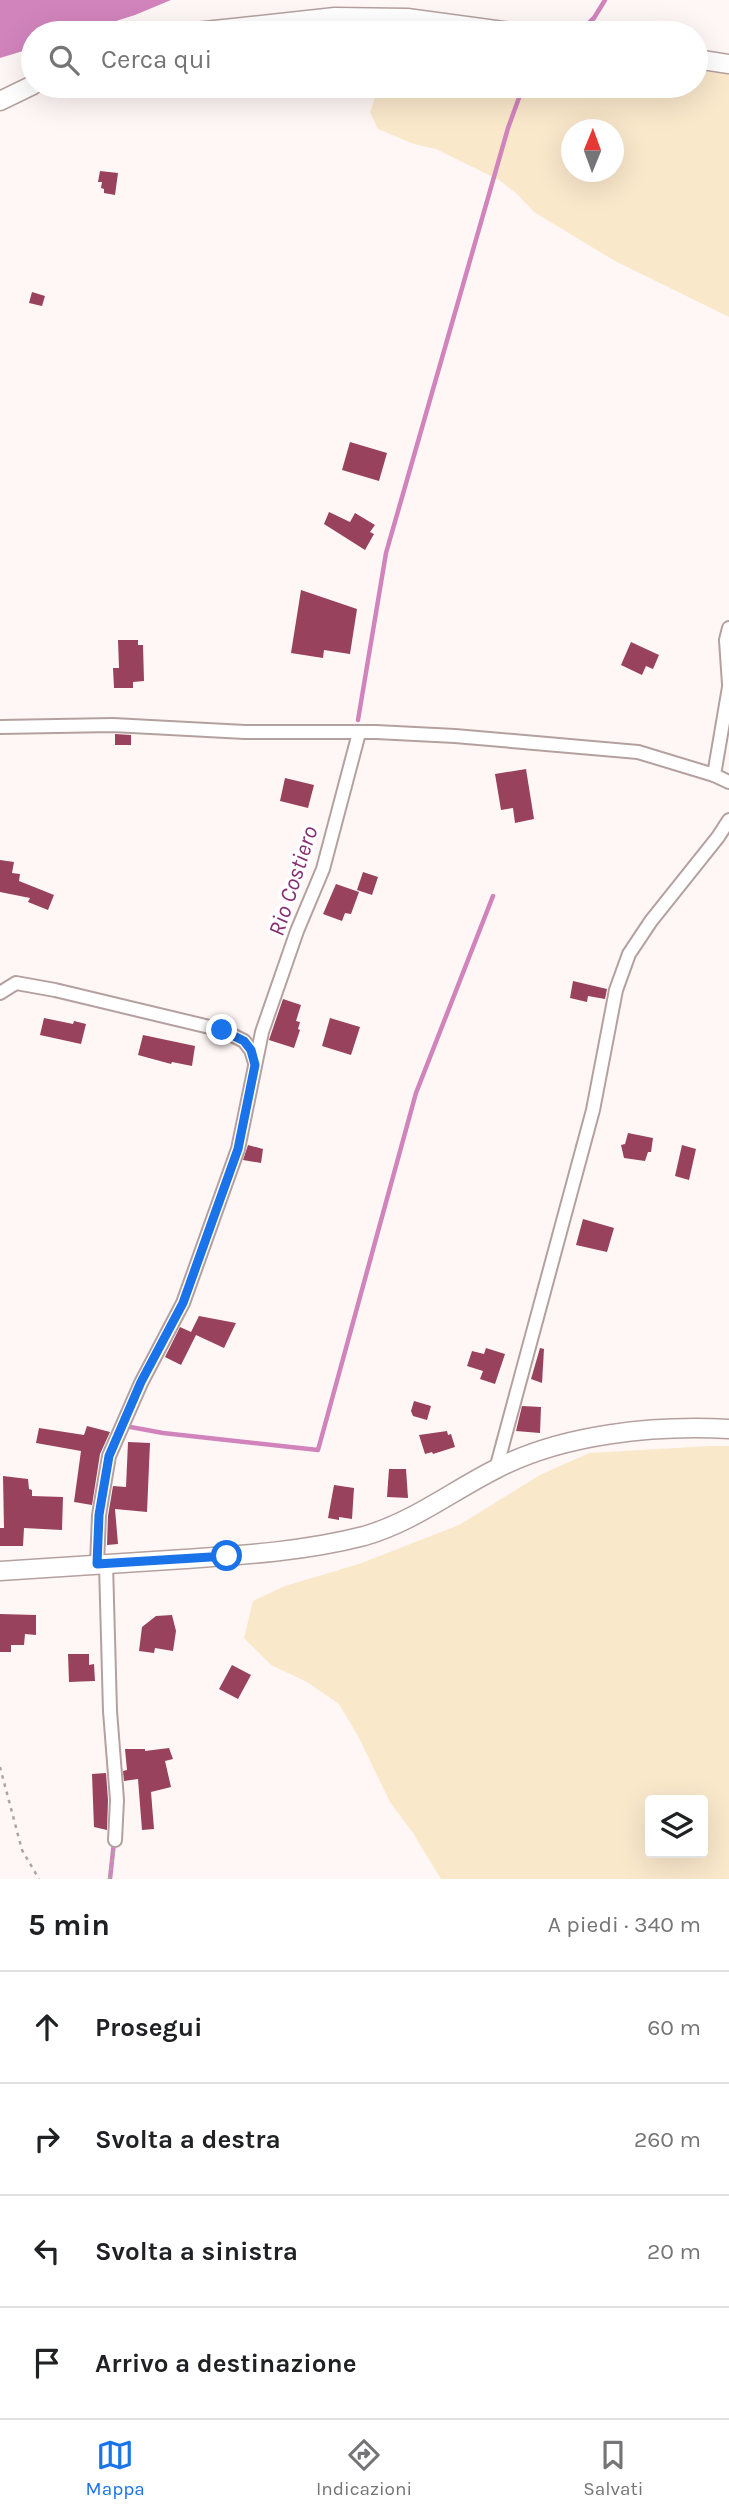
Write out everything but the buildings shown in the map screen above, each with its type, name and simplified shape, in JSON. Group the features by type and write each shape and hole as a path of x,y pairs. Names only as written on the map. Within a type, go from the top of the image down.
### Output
{"main road":[{"path":"298,21 335,17 429,21"},
{"path":"708,61 729,64"},
{"path":"0,101 21,91"},
{"path":"0,1571 268,1552 349,1539 411,1519 521,1457 580,1440 681,1426 729,1429"}],"street":[{"path":"714,775 729,685 726,640 729,628"},
{"path":"0,727 113,725 245,732 455,736 638,752 729,782"},
{"path":"116,1840 117,1800 99,1515 109,1456 141,1382 183,1303 238,1149 262,1032 297,932 323,869 359,733"},
{"path":"496,1469 593,1111 617,990 629,954 651,921 729,820"},
{"path":"0,993 16,984 55,990 201,1024 244,1041 251,1050 255,1065"}],"path":[{"path":"0,1767 22,1850 39,1879"},
{"path":"109,1879 116,1840"}],"shaded area":[{"path":"0,0 171,0 116,21 21,21 21,52 0,58"},
{"path":"708,69 729,72 729,317 615,261 534,212 499,180 436,149 414,144 378,129 370,112 375,98 708,98"},
{"path":"729,1446 729,1879 441,1879 390,1802 339,1704 307,1682 271,1665 244,1638 253,1601 285,1586 359,1564 459,1525 540,1475 589,1453"}],"waterway":[{"path":"591,21 605,0"},
{"path":"358,720 386,553 519,98"},
{"path":"125,1426 163,1433 318,1450 416,1093 493,896"},
{"name":"Rio Costiero","path":"110,1879 114,1842"}],"route":[{"path":"222,1030 244,1041 251,1050 255,1065 238,1149 183,1303 141,1382 109,1456 99,1515 97,1564 227,1556"}]}
